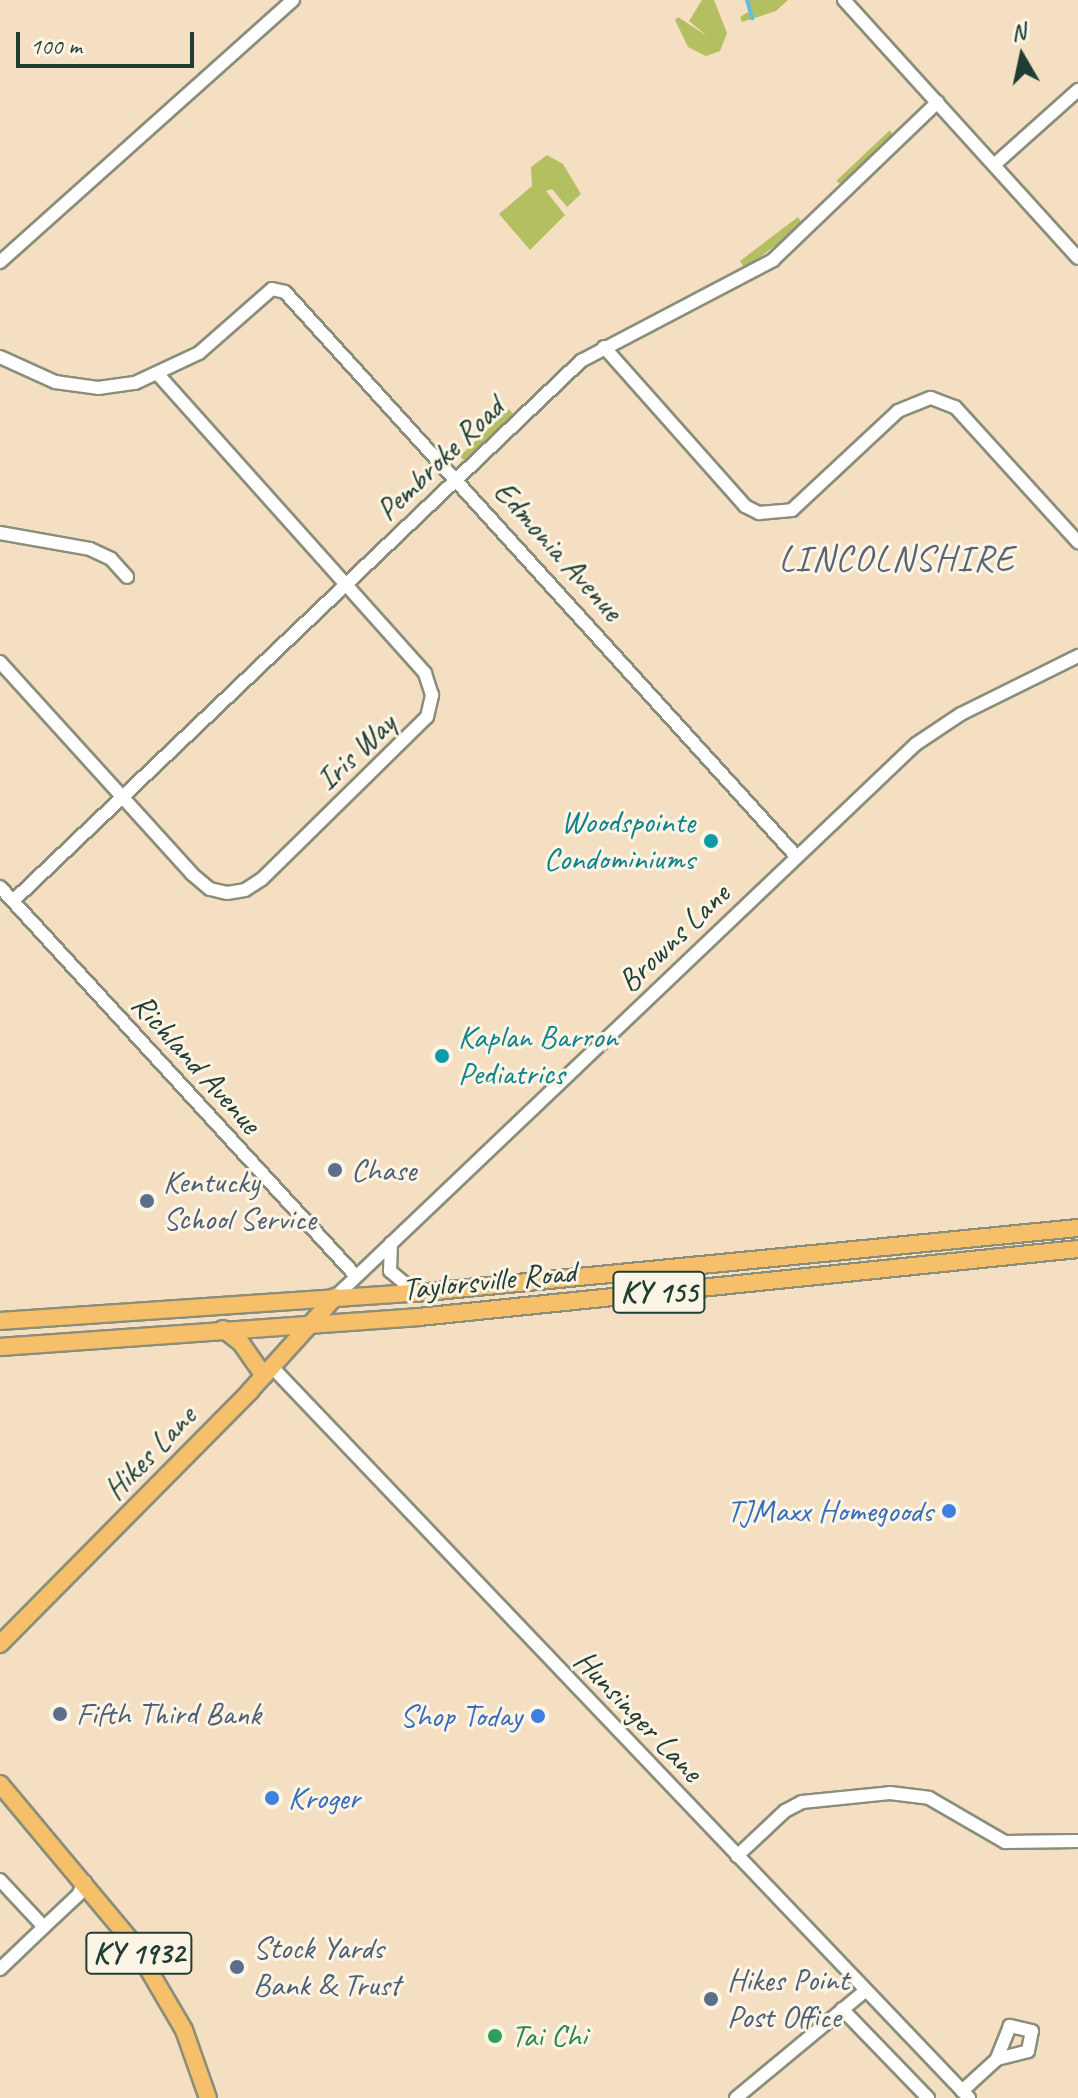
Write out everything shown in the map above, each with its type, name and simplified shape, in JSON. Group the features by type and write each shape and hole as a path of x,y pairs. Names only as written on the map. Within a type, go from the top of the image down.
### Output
{"main road":[{"name":"Taylorsville Road","path":"0,1321 416,1293 1078,1228"},
{"name":"Taylorsville Road","path":"0,1347 419,1317 1078,1249"},
{"name":"Hikes Lane","path":"0,1644 268,1372 335,1297"},
{"path":"223,1329 268,1372"},
{"name":"KY 1932","path":"0,1784 85,1882 165,1994 208,2098"}],"street":[{"path":"0,262 293,0"},
{"path":"864,0 848,5 1078,258"},
{"path":"994,165 1078,90"},
{"name":"Pembroke Road","path":"13,901 124,799 581,361 773,260 938,102"},
{"name":"Edmonia Avenue","path":"159,375 199,353 275,288 285,292 796,856"},
{"path":"604,347 745,506 759,513 792,510 898,411 931,398 955,407 1078,542"},
{"path":"0,357 42,378 81,387 114,387 159,375"},
{"name":"Iris Way","path":"0,662 210,889 236,893 262,879 419,727 430,709 425,673 159,375"},
{"path":"0,533 90,549 111,559 127,577"},
{"name":"Browns Lane","path":"335,1297 796,856 933,731 1078,656"},
{"name":"Richland Avenue","path":"0,887 355,1275"},
{"path":"391,1243 390,1271 416,1293"},
{"name":"Hunsinger Lane","path":"268,1372 966,2094"},
{"path":"737,1856 785,1811 802,1802 890,1793 929,1798 1005,1842 1078,1841"},
{"path":"0,1880 44,1927"},
{"path":"0,1969 85,1882"},
{"path":"736,2098 866,1990"},
{"path":"842,2009 928,2098"},
{"path":"966,2094 997,2059"},
{"path":"749,2088 758,2098"}],"green space":[{"path":"702,0 714,0 727,33 720,51 706,56 688,47 675,20 678,17 707,36 689,21"},
{"path":"748,0 788,0 776,11 742,22 740,17 748,12 753,17"},
{"path":"890,130 893,136 842,185 836,181"},
{"path":"547,155 563,164 581,194 567,207 552,189 546,191 565,215 530,250 499,214 532,186 531,167"},
{"path":"798,217 802,223 795,230 745,269 740,261"},
{"path":"509,409 514,415 465,462 460,456"}],"waterway":[{"path":"747,0 752,18"}],"place":[{"name":"Woodspointe Condominiums","path":"711,841"},
{"name":"Kaplan Barron Pediatrics","path":"442,1056"},
{"name":"Chase","path":"335,1170"},
{"name":"Kentucky School Service","path":"147,1201"},
{"name":"TJMaxx Homegoods","path":"949,1511"},
{"name":"Fifth Third Bank","path":"60,1714"},
{"name":"Shop Today","path":"538,1716"},
{"name":"Kroger","path":"272,1798"},
{"name":"Stock Yards Bank & Trust","path":"237,1967"},
{"name":"Hikes Point Post Office","path":"711,1999"},
{"name":"Tai Chi","path":"495,2036"}],"district":[{"name":"LINCOLNSHIRE","path":"897,559"}]}
